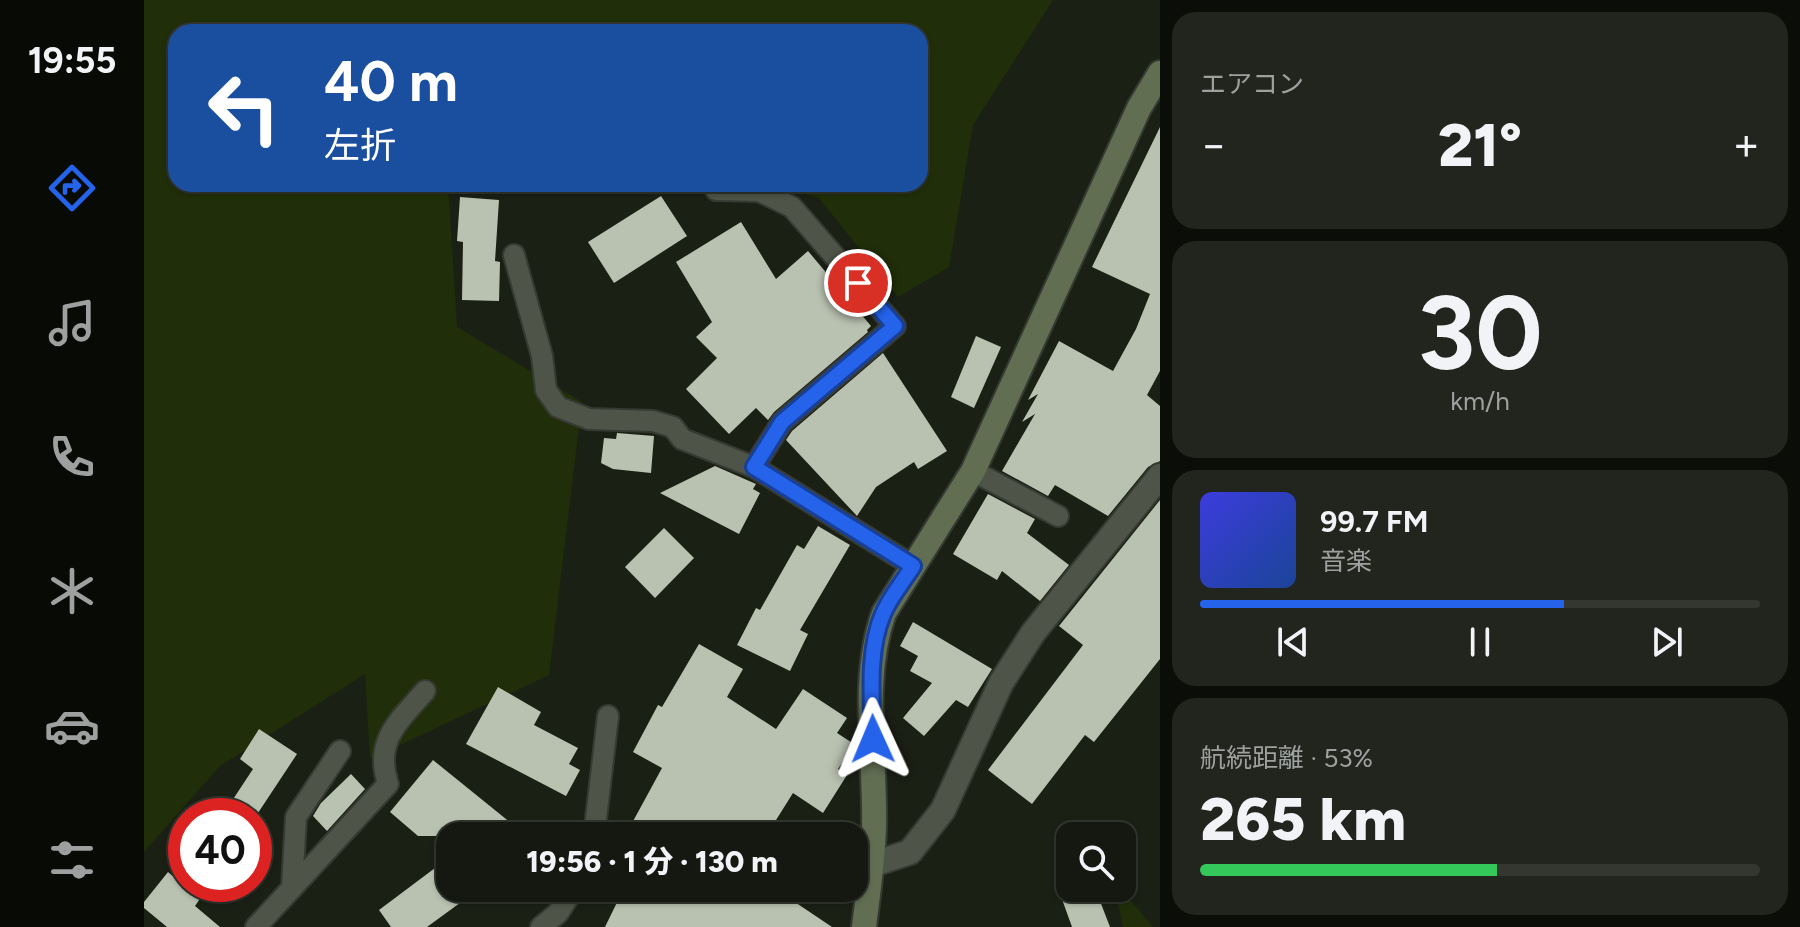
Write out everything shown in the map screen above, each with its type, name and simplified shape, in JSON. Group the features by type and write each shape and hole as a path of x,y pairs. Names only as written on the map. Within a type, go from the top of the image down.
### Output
{"street":[{"path":"864,927 874,828 872,679 876,634 884,613 973,471 1139,108 1160,73"},
{"path":"871,865 910,852 943,810 1001,683 1033,633 1160,476"}],"lane":[{"path":"754,467 782,422 895,326 792,207 761,192"},
{"path":"514,255 542,356 546,390 558,407 589,419 653,421 673,427 682,439 754,467 913,566"},
{"path":"973,471 1058,516"},
{"path":"256,927 388,784 382,766 384,747 392,730 425,691"},
{"path":"596,822 608,716"},
{"path":"292,888 296,817 340,751"},
{"path":"541,927 558,913 565,902"}],"green space":[{"path":"144,0 1053,0 973,125 949,267 898,297 819,198 801,192 928,192 928,24 168,24 168,192 449,192 457,327 582,402 549,675 370,759 365,674 220,766 192,798 168,798 168,825 144,852"},
{"path":"1118,902 1132,902 1153,927 1123,927"}],"building":[{"path":"1160,127 1160,371 1147,395 1160,406 1160,461 1148,467 1108,516 1055,485 1048,496 1002,471 1035,414 1022,422 1038,394 1028,400 1059,341 1113,371 1136,329 1150,294 1092,267"},
{"path":"661,196 687,236 614,283 588,242"},
{"path":"460,197 499,200 495,261 500,262 499,301 462,300 463,242 457,241"},
{"path":"741,222 776,279 808,251 871,326 868,332 768,420 756,408 729,434 686,389 717,358 696,337 712,322 676,262"},
{"path":"976,336 1001,347 974,408 951,397"},
{"path":"883,353 947,451 918,469 914,462 876,487 857,516 786,440 792,431"},
{"path":"617,433 654,436 651,473 613,469 601,463 604,438 616,439"},
{"path":"715,466 756,484 753,489 760,493 739,534 660,493"},
{"path":"988,494 1035,519 1027,533 1069,565 1040,601 1002,571 997,580 953,554"},
{"path":"1160,500 1160,659 1094,742 1085,735 1032,804 988,770 1083,645 1059,626"},
{"path":"818,526 850,545 800,630 808,634 790,671 737,645 756,608 760,610 797,545 804,549"},
{"path":"664,528 694,558 655,598 625,567"},
{"path":"913,622 992,669 968,707 956,700 924,736 903,718 932,683 910,671 918,656 900,646"},
{"path":"699,644 743,669 727,697 776,729 803,689 847,718 837,733 854,744 838,769 847,775 823,813 793,793 775,822 633,822 662,768 633,752 658,705 662,707"},
{"path":"498,687 541,712 534,725 578,748 569,764 580,770 566,796 466,744"},
{"path":"259,729 297,754 268,798 234,798 253,769 240,759"},
{"path":"433,760 510,822 436,822 436,836 418,836 390,812"},
{"path":"351,774 365,789 327,831 313,816 321,803"},
{"path":"436,867 436,902 461,902 427,927 391,927 379,910"},
{"path":"168,872 168,902 198,902 195,906 220,927 167,927 144,908 144,902"},
{"path":"617,902 795,902 832,927 605,927"},
{"path":"1063,902 1100,902 1110,927 1072,927"}],"route":[{"path":"858,283 895,326 782,422 754,467 913,566 884,613 876,634 872,679 873,739"}]}
